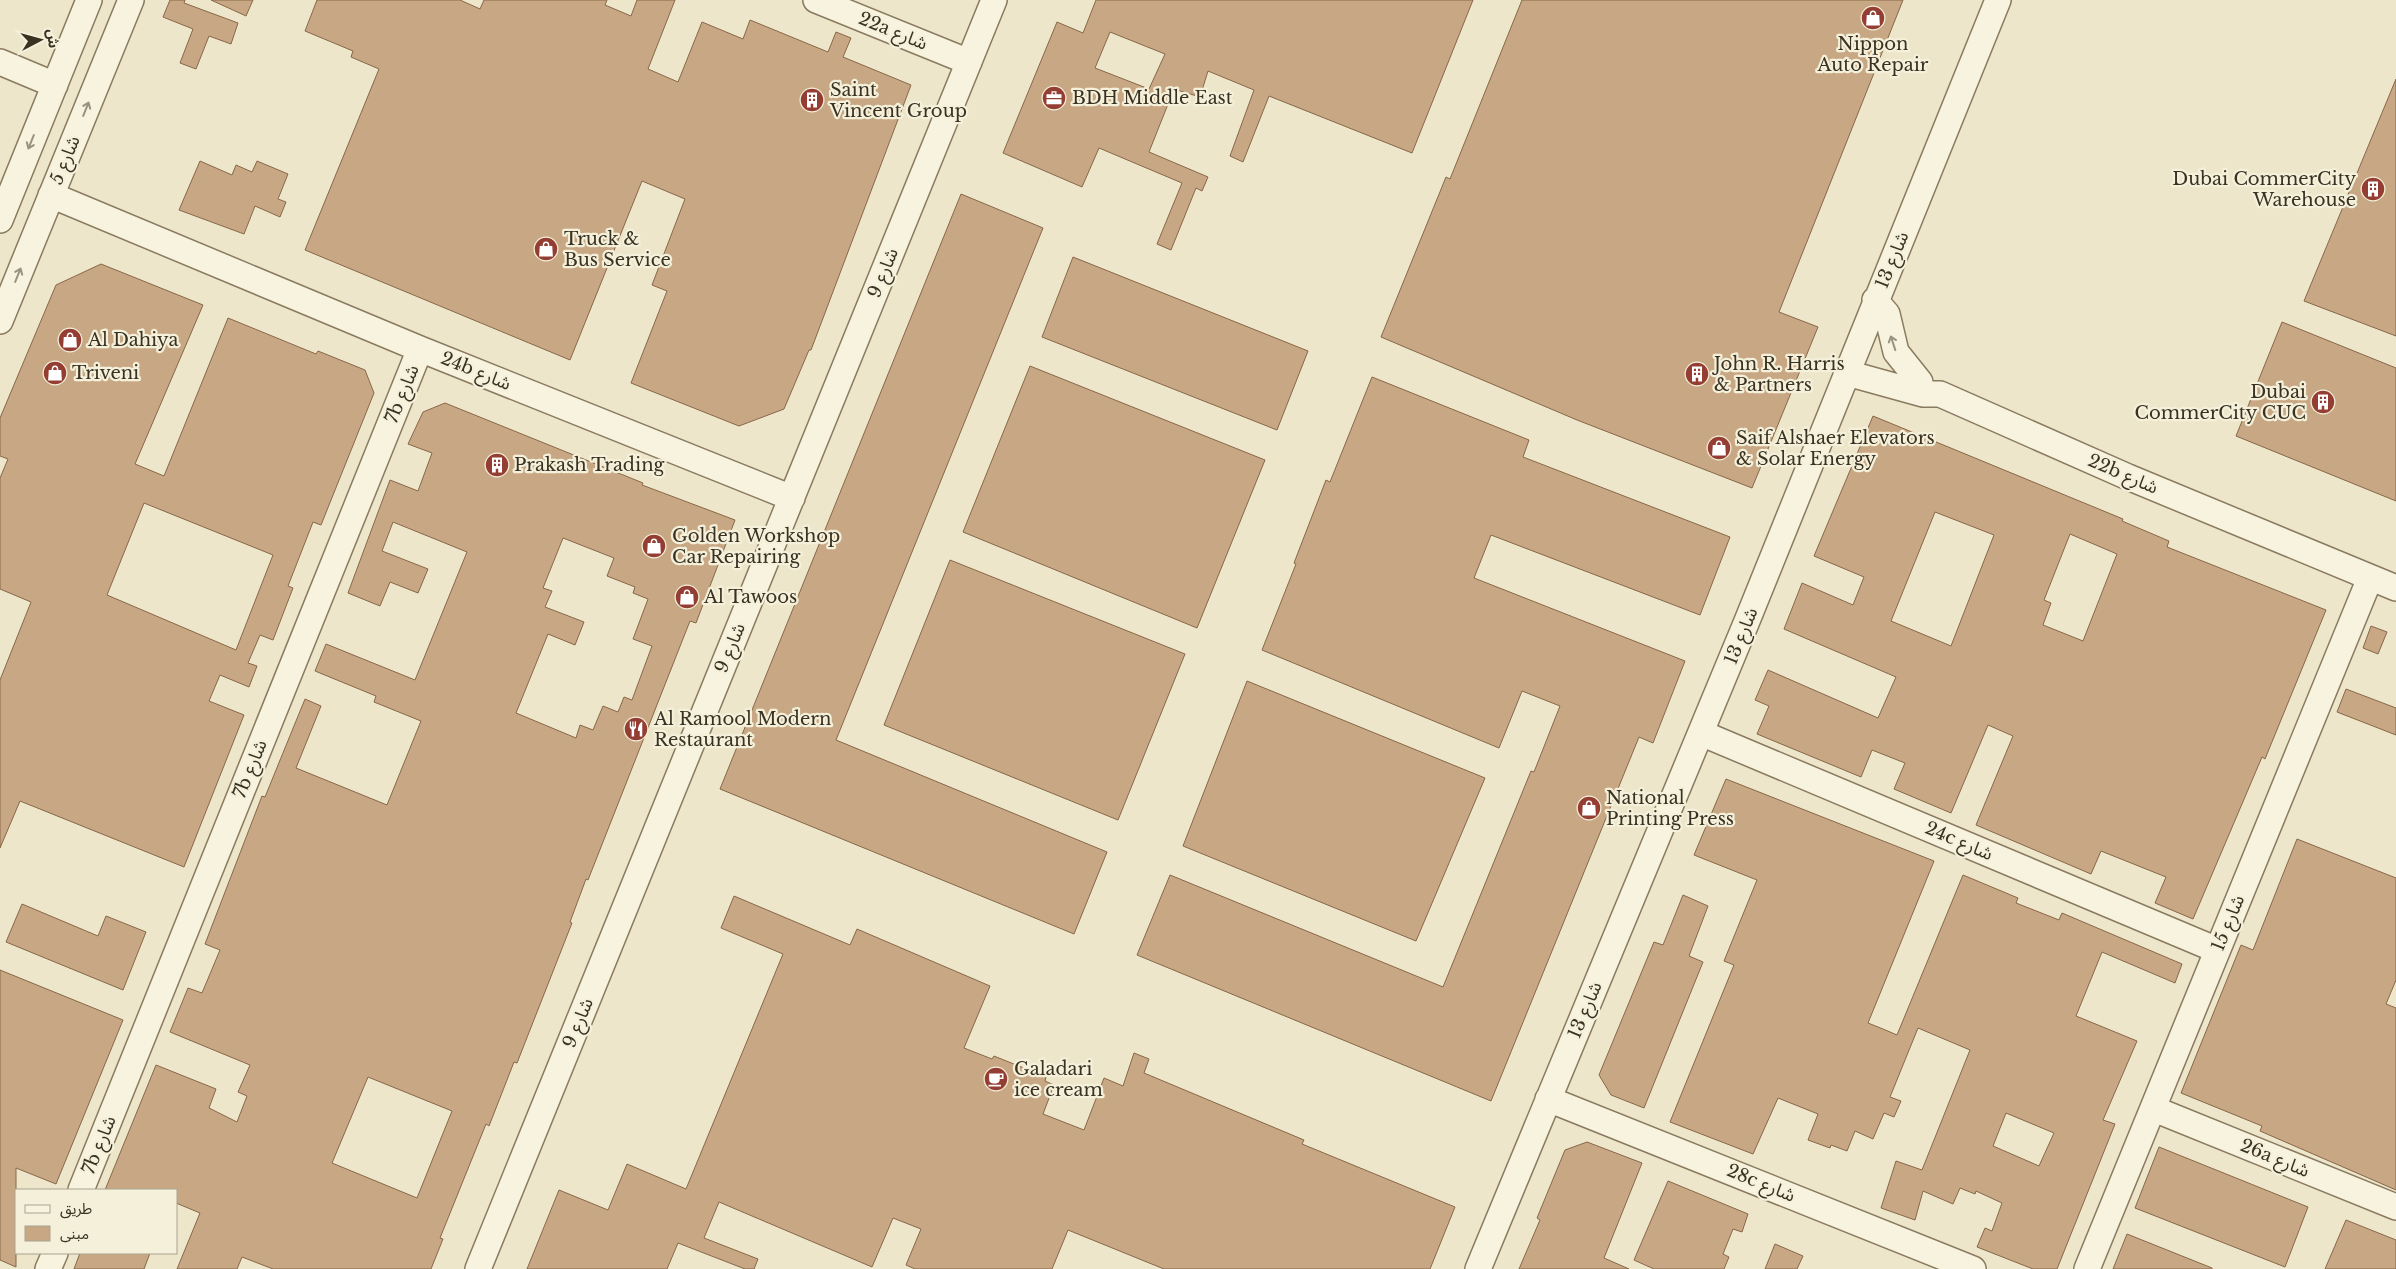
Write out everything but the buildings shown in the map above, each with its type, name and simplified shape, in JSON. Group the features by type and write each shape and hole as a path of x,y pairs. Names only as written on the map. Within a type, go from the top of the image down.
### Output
{"street":[{"path":"0,220 89,0"},
{"name":"شارع 5","path":"0,320 131,0"},
{"name":"22a شارع","path":"816,0 969,62"},
{"name":"شارع 9","path":"478,1269 994,0"},
{"name":"شارع 13","path":"1478,1269 1701,733 1998,0"},
{"path":"0,62 55,85"},
{"name":"24b شارع","path":"51,195 420,349 792,498"},
{"path":"1875,300 1887,314 1896,352 1930,388"},
{"name":"7b شارع","path":"81,1189 420,349"},
{"name":"22b شارع","path":"1850,364 1930,388 2128,477 2396,588"},
{"name":"شارع 15","path":"2087,1269 2154,1109 2216,950 2370,578"},
{"name":"24c شارع","path":"1701,733 2216,950"},
{"name":"28c شارع","path":"1548,1099 1973,1269"},
{"name":"26a شارع","path":"2154,1109 2396,1207"},
{"path":"48,1269 55,1254"}],"place":[{"name":"Nippon Auto Repair","path":"1873,18"},
{"name":"BDH Middle East","path":"1054,98"},
{"name":"Saint Vincent Group","path":"812,100"},
{"name":"Dubai CommerCity Warehouse","path":"2373,189"},
{"name":"Truck & Bus Service","path":"546,249"},
{"name":"Al Dahiya","path":"70,340"},
{"name":"Triveni","path":"55,373"},
{"name":"John R. Harris & Partners","path":"1697,374"},
{"name":"Dubai CommerCity CUC","path":"2323,402"},
{"name":"Saif Alshaer Elevators & Solar Energy","path":"1719,448"},
{"name":"Prakash Trading","path":"497,465"},
{"name":"Golden Workshop Car Repairing","path":"654,546"},
{"name":"Al Tawoos","path":"687,597"},
{"name":"Al Ramool Modern Restaurant","path":"636,729"},
{"name":"National Printing Press","path":"1589,808"},
{"name":"Galadari ice cream","path":"996,1079"}]}
